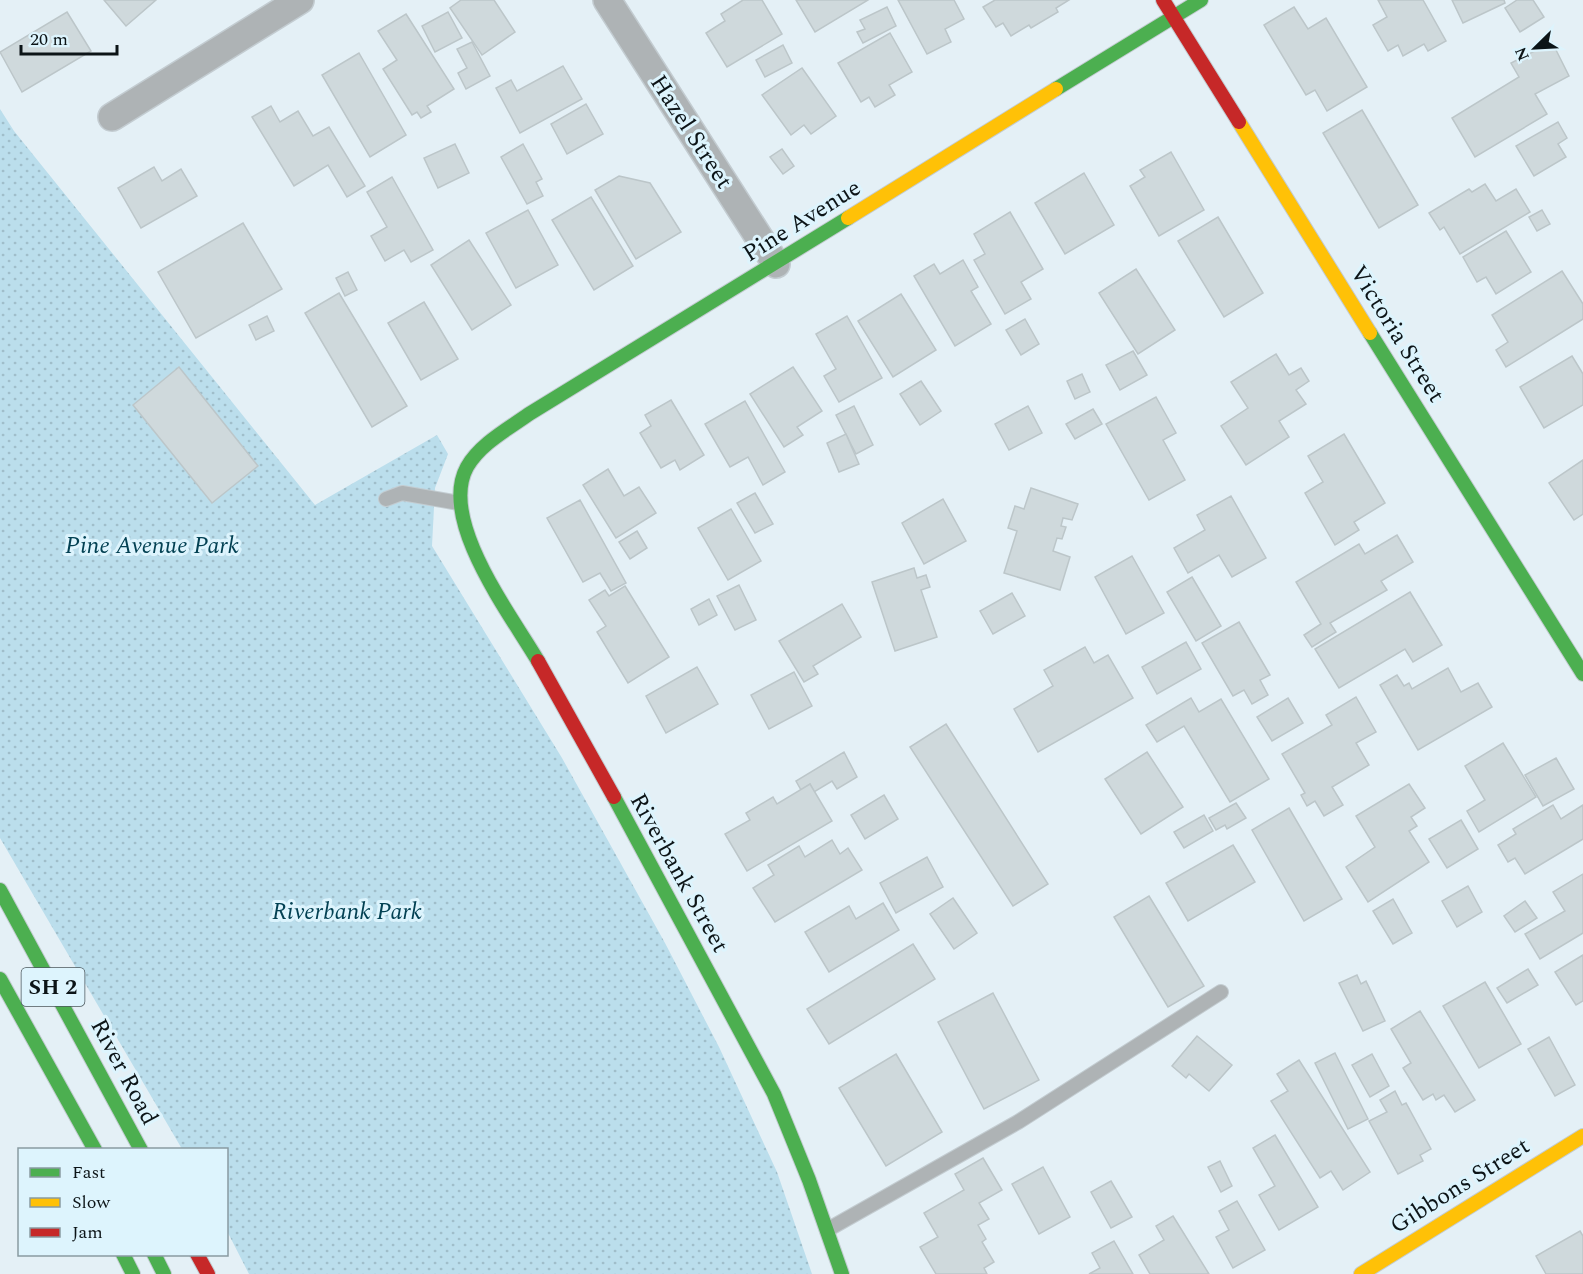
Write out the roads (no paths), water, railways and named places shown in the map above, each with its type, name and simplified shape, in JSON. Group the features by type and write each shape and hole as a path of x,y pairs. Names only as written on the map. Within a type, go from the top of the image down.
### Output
{"main road":[{"name":"Victoria Street","path":"1163,0 1583,674"},
{"name":"Pine Avenue","path":"459,503 459,487 463,473 473,455 529,414 776,264 1201,0"},
{"name":"Riverbank Street","path":"459,503 462,525 470,545 546,675 774,1094 842,1274"},
{"name":"River Road","path":"0,890 140,1148"},
{"path":"0,979 94,1148"},
{"name":"SH 2","path":"0,990 54,1107"},
{"name":"Gibbons Street","path":"1361,1274 1583,1136"},
{"path":"124,1256 133,1274"},
{"path":"155,1256 164,1274"},
{"path":"198,1256 208,1274"}],"street":[{"path":"112,117 300,0"},
{"name":"Hazel Street","path":"607,0 776,264"}],"lane":[{"path":"386,499 402,493 459,503"},
{"path":"827,1230 1018,1122 1221,992"}],"park label":[{"name":"Pine Avenue Park","path":"152,546"},
{"name":"Riverbank Park","path":"347,912"}]}
